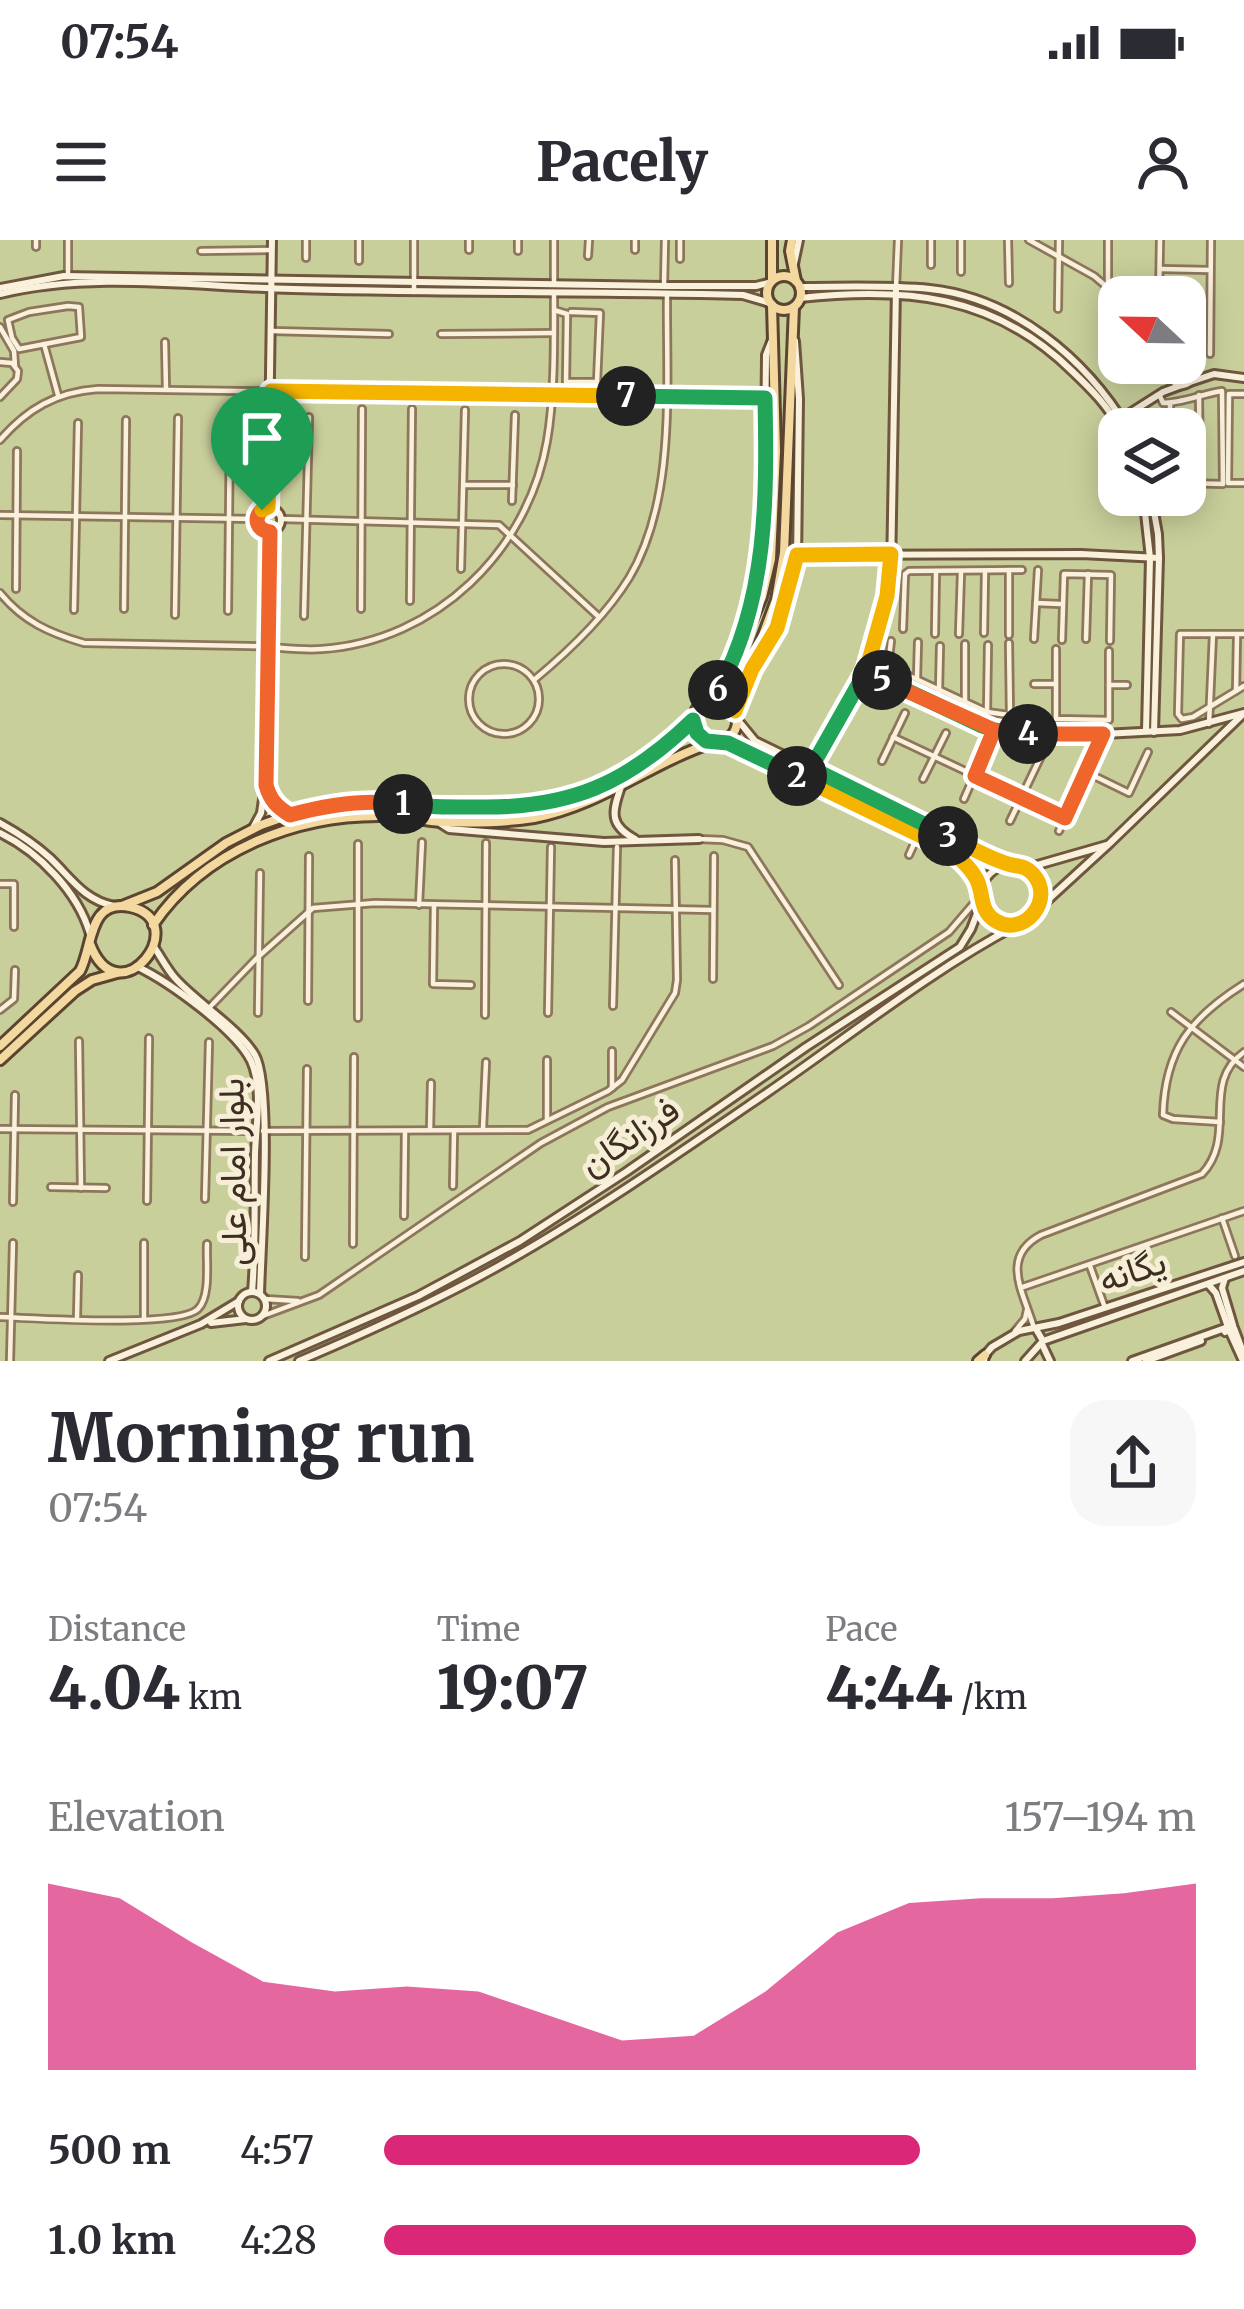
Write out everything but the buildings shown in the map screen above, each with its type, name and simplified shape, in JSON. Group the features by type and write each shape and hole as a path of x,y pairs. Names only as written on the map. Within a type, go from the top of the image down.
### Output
{"main road":[{"path":"0,1060 75,991 92,980 139,967 150,957 153,925 169,902 214,863 248,845 296,827 366,816 438,822 536,818 598,799 735,731 736,715 776,600 784,553 792,325 798,293 795,240"},
{"path":"0,1046 68,985 86,959 99,916 146,898 250,831 329,806 384,802 442,809 544,805 634,770 693,720 697,708 713,698 737,655 762,597 771,560 776,451 774,333 768,291 771,243"},
{"path":"268,507 272,245"},
{"path":"665,290 756,286 784,277 798,293"},
{"path":"0,291 68,279 665,290 742,296 783,310 798,293 933,290 1004,313 1043,334 1092,379 1114,408"},
{"path":"895,291 964,304 1032,339 1060,359 1108,408"},
{"path":"804,780 866,671 887,596 895,291"},
{"path":"752,669 777,628 797,555 798,352 792,325"},
{"path":"737,655 761,564 766,355 774,333"},
{"path":"1206,371 1244,378"},
{"path":"1206,377 1214,374"},
{"path":"1161,393 1164,384"},
{"path":"1137,408 1186,384"},
{"path":"268,507 278,511 282,520 270,532 262,530 257,520 268,507"},
{"path":"1149,516 1154,558 1150,732"},
{"path":"250,831 261,813 266,785 270,532"},
{"path":"797,555 1154,558"},
{"path":"866,671 959,716 994,730 1023,734 1150,732 1209,724 1244,713"},
{"path":"713,698 726,701 755,742 1008,864 1026,868 1110,844"},
{"path":"693,720 701,737 728,743 959,857 974,874 984,910 1003,924 1019,924 1110,844 1244,713"},
{"path":"266,785 273,802 290,815"},
{"path":"621,787 614,813 619,829 638,841"},
{"path":"438,822 448,829 541,838 604,842 699,839"},
{"path":"0,823 25,837 86,896 139,910 153,925"},
{"path":"0,833 53,874 83,911 100,963 121,972"},
{"path":"981,896 990,872 1008,864"},
{"path":"1026,868 1041,891 1038,909"},
{"name":"فرزانگان","path":"269,1361 418,1296 520,1241 626,1172 960,947 981,896"},
{"name":"فرزانگان","path":"299,1361 410,1313 509,1261 671,1158 958,957 1019,924"},
{"name":"بلوار امام علی","path":"154,947 173,976 243,1048 254,1069 259,1131 259,1295"},
{"name":"بلوار امام علی","path":"139,967 206,1011"},
{"name":"یگانه","path":"1011,1334 1244,1262"},
{"name":"یگانه","path":"1042,1343 1244,1271"},
{"path":"1226,1278 1222,1288 1244,1358"},
{"path":"1208,1284 1235,1326"},
{"path":"110,1361 202,1324 247,1293 259,1295 265,1312 260,1317 202,1324"},
{"path":"239,1301 240,1312 249,1319"},
{"path":"1132,1361 1235,1326"},
{"path":"1146,1361 1235,1326"},
{"path":"1035,1329 1050,1361"},
{"path":"982,1359 1011,1334"},
{"path":"1025,1361 1042,1343"}],"street":[{"path":"68,240 68,279"},
{"path":"306,240 306,258"},
{"path":"359,240 359,261"},
{"path":"414,240 414,287"},
{"path":"469,240 469,250"},
{"path":"518,240 518,251"},
{"path":"0,593 35,624 84,643 322,649 373,640 434,613 458,596 497,555 525,513 542,465 548,436 554,240"},
{"path":"588,256 589,240"},
{"path":"635,240 635,250"},
{"path":"534,680 564,656 599,616 628,579 647,541 662,476 665,240"},
{"path":"680,240 680,260"},
{"path":"895,291 898,240"},
{"path":"931,240 931,265"},
{"path":"961,240 961,272"},
{"path":"1008,240 1009,283"},
{"path":"1029,240 1098,279"},
{"path":"1058,309 1059,240"},
{"path":"1108,240 1108,276"},
{"path":"1160,240 1160,276"},
{"path":"1210,354 1211,240"},
{"path":"201,250 272,245"},
{"path":"1161,268 1211,270"},
{"path":"79,307 81,337 44,344 19,349 8,320 29,312 79,307"},
{"path":"554,310 567,314 566,382 597,382 600,313 571,311"},
{"path":"0,327 14,351 18,371 17,379 0,398"},
{"path":"272,331 388,334"},
{"path":"441,334 553,333"},
{"path":"165,342 166,389"},
{"path":"44,344 58,395"},
{"path":"0,362 15,366"},
{"path":"0,440 58,395 98,388 765,398"},
{"path":"1161,393 1163,404 1170,404 1222,391 1223,484 1206,483"},
{"path":"1199,394 1199,408"},
{"path":"1244,394 1228,394 1228,483 1244,483"},
{"path":"361,608 362,410"},
{"path":"410,601 412,410"},
{"path":"461,569 465,410"},
{"path":"512,501 515,415"},
{"path":"304,616 310,417"},
{"path":"175,615 178,418"},
{"path":"124,609 126,420"},
{"path":"74,610 78,423"},
{"path":"228,611 230,424"},
{"path":"16,452 16,589"},
{"path":"464,485 513,485"},
{"path":"0,515 257,520"},
{"path":"282,520 499,525 599,616"},
{"path":"950,554 950,571"},
{"path":"903,628 905,574 1022,570"},
{"path":"1034,639 1038,570"},
{"path":"935,634 936,571"},
{"path":"959,634 961,571"},
{"path":"984,633 985,571"},
{"path":"1009,571 1010,715"},
{"path":"1062,640 1064,574 1111,574 1110,641"},
{"path":"1085,639 1088,574"},
{"path":"1036,603 1063,604"},
{"path":"1236,691 1241,634 1180,634 1178,714 1193,717 1210,707 1236,691 1244,686"},
{"path":"1209,724 1213,634"},
{"path":"891,640 888,666 987,712 1024,717"},
{"path":"917,681 919,642"},
{"path":"959,716 965,702 964,644"},
{"path":"987,712 988,645"},
{"path":"939,692 940,646"},
{"path":"1056,649 1056,719 1109,720 1108,651"},
{"path":"512,664 534,680 538,707 522,729 496,734 474,718 470,691 485,669 512,664"},
{"path":"1034,684 1056,684"},
{"path":"1109,685 1127,685"},
{"path":"882,761 905,713"},
{"path":"1074,719 1074,734"},
{"path":"964,800 994,730"},
{"path":"922,779 946,733"},
{"path":"1059,831 1103,734"},
{"path":"893,737 1065,818"},
{"path":"1010,821 1045,748"},
{"path":"1086,772 1130,793 1148,752"},
{"path":"909,855 918,835"},
{"path":"699,839 748,848 839,985"},
{"path":"419,905 422,842"},
{"path":"484,1015 486,843"},
{"path":"358,844 358,1018"},
{"path":"548,1013 551,847"},
{"path":"613,1006 616,847"},
{"path":"308,1000 309,856"},
{"path":"712,979 714,856"},
{"path":"0,1129 528,1130 622,1080 675,993 675,860"},
{"path":"258,1013 260,874"},
{"path":"0,884 14,884 14,927"},
{"path":"260,1317 319,1295 577,1122 646,1091 773,1046 809,1026 949,932 981,896"},
{"path":"206,1011 314,908 359,904 713,910"},
{"path":"434,906 433,984 471,985"},
{"path":"0,1010 14,999 15,970"},
{"path":"1220,1122 1163,1115 1172,1058 1191,1027 1244,985"},
{"path":"1171,1012 1244,1066"},
{"path":"148,1201 149,1038"},
{"path":"79,1041 81,1188"},
{"path":"205,1199 209,1042"},
{"path":"612,1051 612,1088"},
{"path":"1035,1329 1017,1259 1032,1240 1202,1174 1219,1148 1222,1085 1234,1059 1244,1052"},
{"path":"353,1244 354,1057"},
{"path":"547,1060 547,1121"},
{"path":"483,1130 486,1062"},
{"path":"305,1257 307,1070"},
{"path":"430,1129 431,1082"},
{"path":"13,1202 15,1095"},
{"path":"404,1216 405,1130"},
{"path":"453,1186 454,1130"},
{"path":"51,1187 106,1188"},
{"path":"1021,1288 1244,1211"},
{"path":"1222,1218 1235,1256"},
{"path":"10,1361 13,1243"},
{"path":"144,1244 144,1319"},
{"path":"0,1317 189,1315 205,1297 207,1244"},
{"path":"1090,1265 1105,1307"},
{"path":"77,1318 78,1275"},
{"path":"259,1295 303,1301"},
{"path":"1011,1334 1025,1318 1027,1304"}],"green space":[{"path":"0,240 1244,240 1244,1361 0,1361"}],"route":[{"path":"262,510 257,524 270,532 266,785 273,802 290,815 384,802 442,809 544,805 634,770 693,720 706,741 728,743 944,847 974,874 984,910 996,921 1019,924 1038,909 1041,891 1026,868 971,848 811,768 866,671 994,730 1103,734 1065,818 975,776 994,730 938,707 866,671 887,596 891,554 797,555 777,628 752,669 735,711 726,701 713,698 737,655 761,564 765,398 271,391 268,507 262,510"}]}
